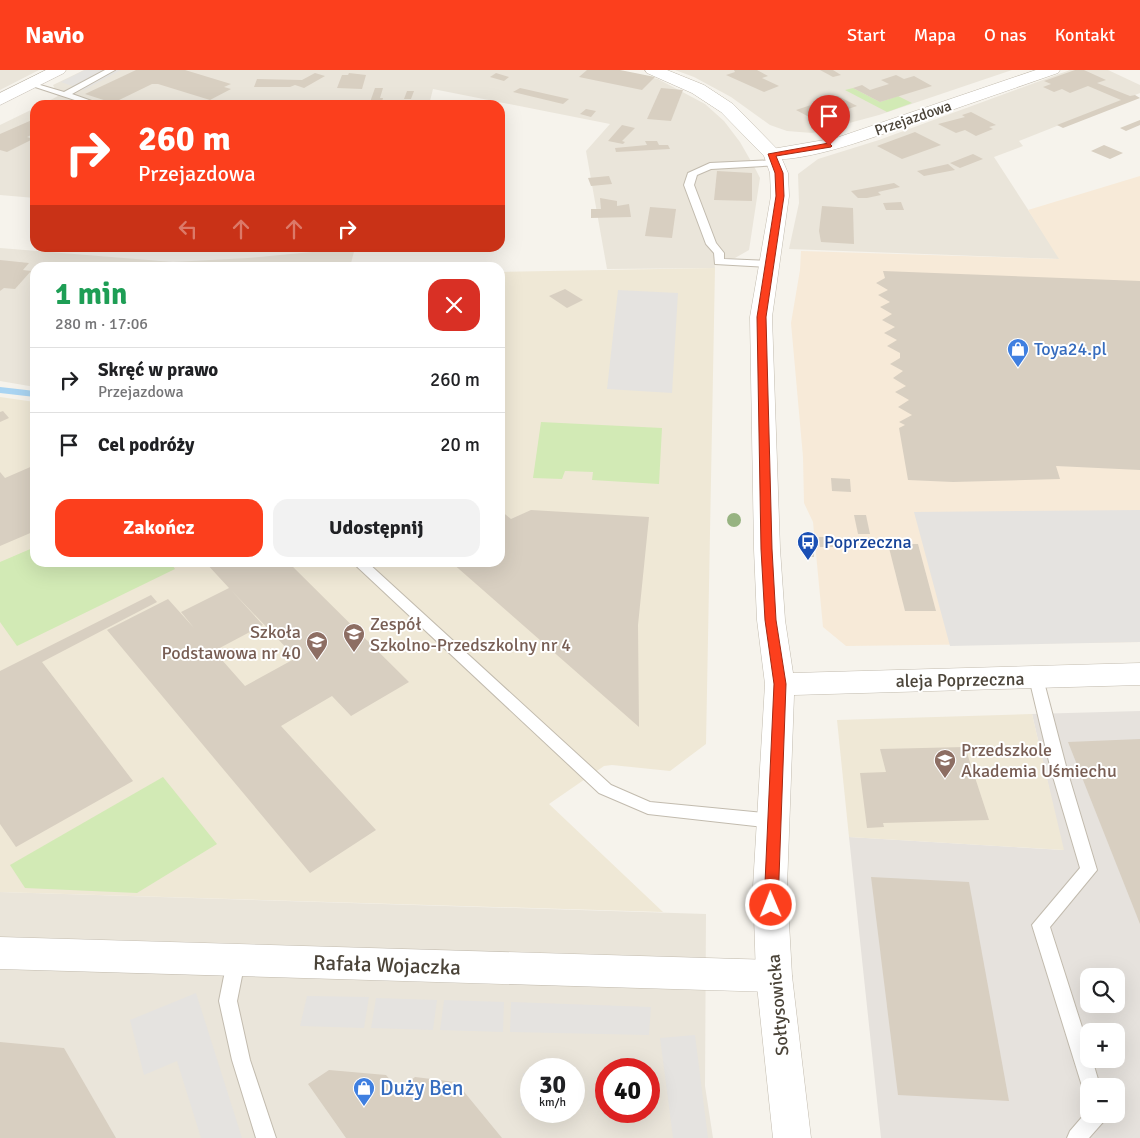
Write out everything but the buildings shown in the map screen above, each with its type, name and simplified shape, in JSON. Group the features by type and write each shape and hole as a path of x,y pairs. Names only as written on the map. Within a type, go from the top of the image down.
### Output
{"street":[{"path":"0,100 58,70"},
{"path":"653,70 698,89 727,108 774,159"},
{"name":"Przejazdowa","path":"774,159 841,142 1046,71"},
{"name":"Sołtysowicka","path":"774,159 780,196 761,317 766,549 771,620 780,684 770,887 774,976 792,1138"},
{"name":"aleja Poprzeczna","path":"780,684 1140,674"},
{"name":"Rafała Wojaczka","path":"0,953 774,976"}],"lane":[{"path":"66,94 111,70"},
{"path":"30,84 84,100"},
{"path":"768,264 719,262 719,253 711,244 689,185 694,173 710,166 774,159"},
{"path":"363,567 581,769 605,788 648,808 773,821"},
{"path":"1036,678 1059,770 1089,870 1041,925 1089,1078"},
{"path":"236,961 228,1000 241,1060 266,1138"},
{"path":"1077,1138 1090,1123"}],"shaded area":[{"path":"0,70 39,70 0,90"},
{"path":"84,70 617,70 658,79 705,104 724,121 740,142 756,170 760,178 749,250 735,258 714,258 715,268 607,269 586,151 610,124 505,103 505,100 489,100 433,89 430,100 50,100 58,96 53,85"},
{"path":"85,70 121,70 84,90 61,82"},
{"path":"675,70 1012,70 879,115 812,133 787,131 770,125 731,97 694,77"},
{"path":"1070,70 1108,70 1140,85 1140,93 1019,141 1023,146 994,157 1060,259 789,249 799,203 798,174 818,159 879,140"},
{"path":"30,110 30,198 0,195 0,125"},
{"path":"1140,176 1140,642 846,646 823,627 813,522 804,503 803,457 791,323 800,270 801,251 1059,259 1028,210"},
{"path":"0,248 30,250 30,252 173,262 30,262 30,386 0,381"},
{"path":"312,252 354,252 351,262 173,262"},
{"name":"Zespół Szkolno-Przedszkolny nr 4","path":"715,268 706,744 670,771 612,765 604,766 549,804 663,912 0,892 0,397 30,401 30,567 505,567 505,272"},
{"path":"618,290 678,293 672,393 607,389"},
{"path":"1140,510 1140,642 950,646 914,512"},
{"path":"1140,711 1140,1138 881,1138 849,837 1063,850 1032,714"},
{"name":"Przedszkole Akademia Uśmiechu","path":"1032,714 1064,850 849,837 837,720"},
{"path":"0,892 706,914 705,1086 713,1138 0,1138"},
{"path":"196,993 242,1138 201,1138 177,1061 144,1075 130,1020"},
{"path":"307,996 369,997 364,1028 300,1026"},
{"path":"376,998 437,1000 433,1030 371,1028"},
{"path":"444,1000 504,1002 503,1032 440,1030"},
{"path":"511,1002 651,1007 649,1035 510,1032"},
{"path":"695,1035 708,1138 673,1138 660,1038"}],"green space":[{"path":"853,88 880,102 898,96 912,103 887,112 845,90"},
{"path":"541,422 662,428 659,484 592,480 593,472 565,471 562,479 533,478"},
{"path":"30,549 30,567 174,567 175,569 17,646 0,622 0,562"},
{"path":"163,777 217,844 137,893 25,888 10,865"}],"waterway":[{"path":"0,390 30,393"}],"place":[{"name":"Toya24.pl","path":"1018,368"},
{"name":"Poprzeczna","path":"808,561"},
{"name":"Zespół Szkolno-Przedszkolny nr 4","path":"354,653"},
{"name":"Szkoła Podstawowa nr 40","path":"317,661"},
{"name":"Przedszkole Akademia Uśmiechu","path":"945,779"},
{"name":"Duży Ben","path":"364,1107"}],"route":[{"path":"771,905 770,887 780,684 771,620 766,549 761,317 781,186 777,163 772,154 829,146"}]}
